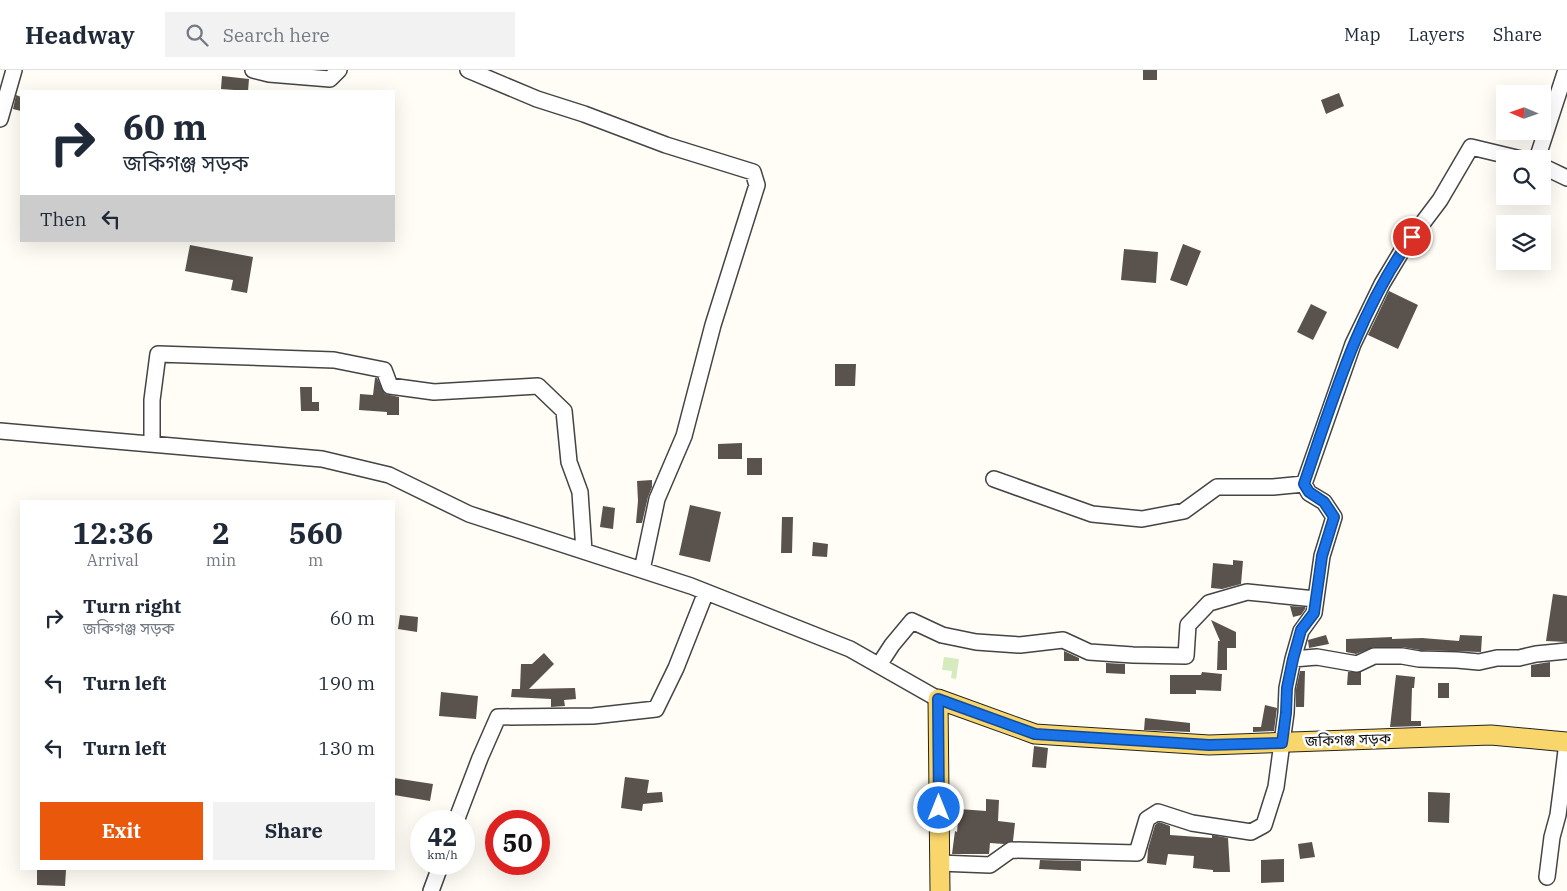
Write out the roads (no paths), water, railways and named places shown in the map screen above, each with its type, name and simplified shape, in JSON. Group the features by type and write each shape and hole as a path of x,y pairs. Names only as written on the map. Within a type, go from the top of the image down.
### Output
{"main road":[{"name":"জকিগঞ্জ সড়ক","path":"938,699 1035,734 1209,745 1491,735 1567,742"},
{"path":"938,699 940,891"}],"street":[{"path":"0,119 14,70"},
{"path":"253,70 269,74 330,80 339,70"},
{"path":"468,70 537,99 584,114 666,145 754,172 758,185 714,325 684,436 657,499 642,570"},
{"path":"1540,150 1566,70"},
{"path":"1304,484 1353,344 1382,284 1403,249 1440,200 1471,147 1496,153"},
{"path":"1551,170 1567,178"},
{"path":"152,444 152,400 158,354 334,360 384,370 390,386 434,392 538,386 564,410 569,462 580,492 584,551"},
{"path":"0,431 322,459 388,475 469,514 706,592 850,649 938,699"},
{"path":"994,479 1092,514 1142,519 1184,511 1217,487 1273,487 1304,484"},
{"path":"939,863 990,865 1011,850 1137,853 1147,819 1158,812 1192,823 1252,832 1264,825 1276,787 1286,713 1287,688 1293,659 1301,630 1314,613 1322,556 1334,517 1324,502 1309,492 1304,484"},
{"path":"460,810 498,717 593,716 656,709 676,668 706,592"},
{"path":"879,665 892,645 912,621 942,635 976,642 1020,645 1063,640 1089,652 1186,656 1188,625 1209,603 1247,592 1315,599"},
{"path":"1293,659 1317,656 1357,664 1374,656 1402,656 1419,659 1479,662 1497,658 1519,658 1536,654 1567,651"},
{"path":"1547,877 1567,742"},
{"path":"431,891 437,875"}]}
